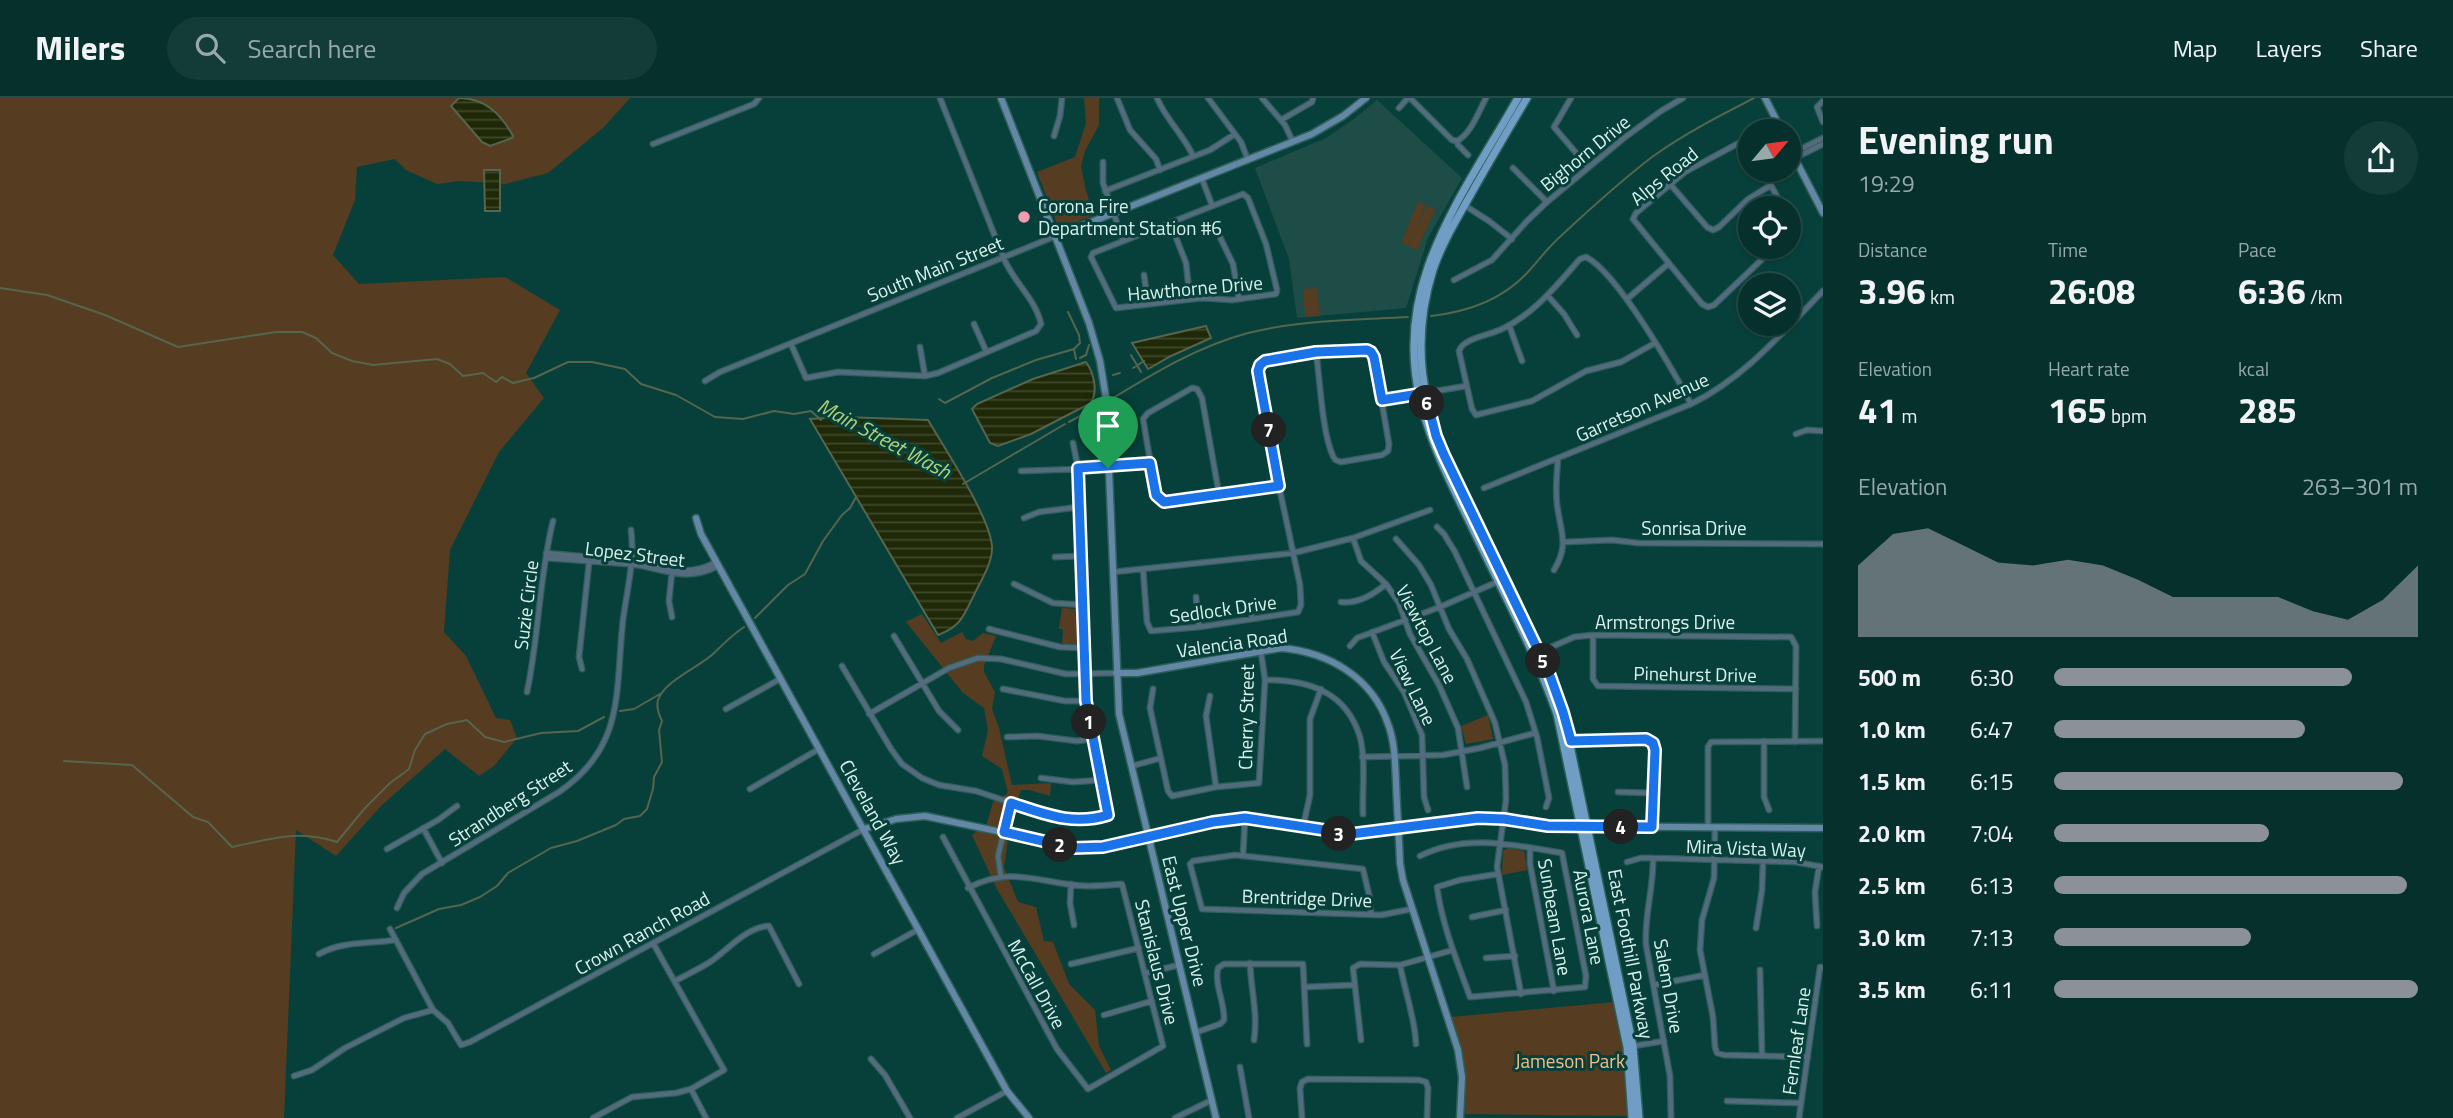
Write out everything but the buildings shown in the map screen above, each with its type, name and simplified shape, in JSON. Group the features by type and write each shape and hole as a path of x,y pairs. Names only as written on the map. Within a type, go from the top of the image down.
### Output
{"main road":[{"name":"East Upper Drive","path":"1001,98 1089,323 1100,361 1106,398 1111,572 1119,714 1216,1118"},
{"name":"South Main Street","path":"1056,236 1293,142 1329,125 1366,98"},
{"name":"East Foothill Parkway","path":"1522,98 1513,121 1437,242 1421,290 1414,349 1424,418 1438,458 1554,704 1586,827 1633,1046 1639,1118"},
{"name":"East Foothill Parkway","path":"1461,204 1522,98"},
{"path":"1765,98 1776,119"},
{"path":"1801,170 1823,213"},
{"name":"East Foothill Parkway","path":"1421,393 1444,455 1557,692 1571,741 1627,1047 1632,1118"},
{"name":"Cleveland Way","path":"696,518 717,564 1007,1091 1029,1118"},
{"name":"Valencia Road","path":"1116,673 1137,673 1281,648 1324,656 1345,668 1376,700 1388,724 1394,755 1400,863 1412,909 1458,1050 1462,1077 1460,1118"},
{"path":"864,829 896,819 925,816 1073,848 1103,847 1213,822 1245,818 1351,834 1478,818 1548,826 1823,828"}],"street":[{"path":"653,144 754,104 759,98"},
{"path":"791,344 806,378 838,372 925,376 938,373 1036,331 1041,324 1039,314 1012,276 1004,259 940,98"},
{"path":"1054,136 1062,98"},
{"path":"1117,98 1130,130 1156,159 1160,170"},
{"path":"1157,98 1193,156"},
{"path":"1208,98 1235,134 1248,160"},
{"path":"1262,98 1281,120 1293,142"},
{"path":"1281,120 1312,102 1313,98"},
{"path":"1399,108 1409,98 1457,141 1468,155"},
{"path":"1457,141 1468,131 1486,98"},
{"path":"1571,98 1554,127 1588,167"},
{"name":"Bighorn Drive","path":"1454,279 1492,260 1547,202 1588,167 1642,124 1684,98"},
{"path":"1823,101 1817,107 1823,122"},
{"path":"1105,191 1210,150 1235,134"},
{"path":"1801,152 1823,138"},
{"name":"Alps Road","path":"1668,264 1633,219 1636,213 1702,161 1738,142"},
{"path":"1801,153 1823,144"},
{"path":"1103,162 1105,191 1123,240 1212,205 1202,179"},
{"path":"1513,168 1547,202"},
{"path":"1769,182 1776,196"},
{"path":"1670,184 1707,227 1713,230 1746,200 1770,185"},
{"name":"Hawthorne Drive","path":"1123,240 1092,254 1116,309 1190,299 1240,299 1276,294 1268,251 1246,195 1212,205"},
{"path":"1461,204 1512,239"},
{"path":"1170,222 1186,263 1190,299"},
{"path":"1218,233 1233,264 1240,299"},
{"name":"South Main Street","path":"705,382 720,372 1056,236"},
{"path":"1655,343 1621,362 1580,374 1532,401 1476,415 1472,410 1466,386 1460,346 1509,326 1530,313 1580,259 1586,257 1627,299 1655,343 1691,404"},
{"path":"1627,299 1668,264 1708,307 1762,259"},
{"path":"1144,275 1148,303"},
{"name":"Garretson Avenue","path":"1483,488 1716,392 1735,378 1823,291"},
{"path":"1548,296 1577,335"},
{"path":"974,324 986,351"},
{"path":"1509,326 1522,361"},
{"path":"920,347 925,376"},
{"path":"1293,553 1258,371 1260,365 1265,361 1316,352 1371,352 1389,444 1388,451 1382,455 1341,462 1332,455 1316,352"},
{"path":"1382,400 1466,386"},
{"path":"1219,494 1202,398 1196,389 1188,390 1143,418 1159,500 1164,502 1279,486"},
{"path":"1796,434 1807,430 1823,430"},
{"path":"842,666 891,749 902,764 922,778 939,785 976,791 1060,819 1092,820 1108,815 1086,701 1078,468 1073,443"},
{"path":"1554,570 1562,557 1564,542 1557,505 1558,458"},
{"path":"1021,471 1108,468 1150,463"},
{"path":"1024,519 1039,512 1079,507"},
{"path":"1111,572 1293,553 1353,538 1430,510"},
{"name":"Suzie Circle","path":"527,692 553,521"},
{"path":"1437,527 1455,552 1521,691 1535,733 1549,798 1546,807"},
{"name":"Strandberg Street","path":"397,908 404,893 422,874 559,792 593,763 611,723 622,656 631,563 631,530"},
{"name":"Viewtop Lane","path":"1353,538 1361,561 1386,584 1399,603 1417,648 1439,684 1458,727 1466,787"},
{"path":"1396,539 1432,585 1495,723 1506,778 1498,874 1521,994"},
{"name":"Sonrisa Drive","path":"1564,542 1612,540 1823,544"},
{"name":"Sedlock Drive","path":"1143,569 1147,622 1151,631 1199,627 1298,611 1301,605 1300,585 1293,553"},
{"name":"Lopez Street","path":"546,555 631,563 672,572 694,571 717,564"},
{"path":"1055,557 1082,556"},
{"path":"582,669 579,657 589,560"},
{"path":"672,572 669,601 672,617"},
{"path":"1350,646 1357,638 1497,582"},
{"path":"1014,584 1054,603 1084,605"},
{"path":"1341,602 1351,603 1374,594 1386,584"},
{"path":"1196,597 1199,627"},
{"path":"1251,606 1252,619"},
{"path":"989,629 1060,648 1085,648"},
{"name":"View Lane","path":"1372,632 1384,662 1404,692 1422,735 1424,797 1428,810"},
{"name":"Armstrongs Drive","path":"1539,653 1574,637 1593,635 1787,636 1794,639 1796,646 1796,689"},
{"name":"Pinehurst Drive","path":"1593,635 1593,679 1595,684 1602,687 1796,689"},
{"path":"894,636 939,711 958,730"},
{"name":"Cherry Street","path":"1216,787 1259,783 1265,680 1261,651"},
{"name":"Valencia Road","path":"869,714 958,663 990,658 1052,672 1116,673"},
{"path":"726,709 781,678"},
{"path":"1265,680 1292,680 1321,690 1339,703 1351,718 1359,735 1362,757 1363,814"},
{"path":"1003,689 1065,701 1086,701"},
{"path":"1153,689 1150,708 1168,791 1172,796 1216,787 1206,716 1210,696"},
{"path":"1795,742 1796,689"},
{"path":"1303,827 1310,794 1310,719 1321,690"},
{"path":"1362,757 1424,756 1462,751 1535,733"},
{"path":"1007,737 1037,736 1077,741 1093,739"},
{"path":"1571,741 1650,740 1655,750 1652,827"},
{"path":"1764,741 1764,797 1769,810"},
{"path":"1808,1057 1724,1055 1717,1053 1715,1047 1713,1017 1700,950 1700,935 1714,878 1708,747 1711,742 1823,741"},
{"path":"750,789 820,749"},
{"path":"1131,766 1161,758"},
{"path":"1041,778 1073,782 1101,780"},
{"path":"1618,792 1653,793"},
{"path":"1000,877 998,856 1011,803"},
{"path":"387,849 457,806"},
{"path":"1245,818 1244,856 1363,869 1371,914"},
{"path":"423,828 442,863"},
{"name":"Crown Ranch Road","path":"433,1010 444,1018 461,1045 470,1042 864,829"},
{"name":"McCall Drive","path":"943,838 1057,1049 1088,1089 1163,1046"},
{"path":"1420,856 1435,849 1480,842 1530,848"},
{"name":"Aurora Lane","path":"1530,848 1562,853 1586,976 1585,986 1553,991"},
{"name":"Sunbeam Lane","path":"1530,848 1530,864 1553,991"},
{"name":"Brentridge Drive","path":"1244,856 1220,856 1193,861 1190,864 1202,909 1371,914 1394,914 1412,909"},
{"name":"Mira Vista Way","path":"1627,862 1653,858 1808,863 1821,866"},
{"name":"Salem Drive","path":"1653,858 1654,877 1645,931 1670,1076 1671,1118"},
{"path":"1756,928 1763,861"},
{"path":"1817,926 1815,892 1821,866"},
{"path":"1498,874 1437,887 1452,950 1471,997 1553,991"},
{"path":"968,888 1000,877 1030,877 1071,884 1070,903 1074,925"},
{"name":"Stanislaus Drive","path":"1071,884 1122,884 1163,1046"},
{"path":"1472,917 1506,910"},
{"path":"675,981 712,961 732,944 761,927 769,926 799,984"},
{"path":"294,1076 312,1070 345,1048 404,1018 433,1010 390,929"},
{"path":"874,954 919,929"},
{"path":"319,954 356,943 395,940"},
{"path":"593,1118 632,1097 691,1089 724,1070 653,943"},
{"path":"1071,964 1139,948"},
{"path":"1361,1040 1353,968 1360,964 1400,965 1452,950"},
{"path":"1486,958 1515,956"},
{"path":"1250,963 1257,1019 1254,1040"},
{"path":"1196,1032 1220,1024 1224,1020 1216,974 1218,968 1224,964 1303,964 1307,1044"},
{"path":"1146,973 1180,965"},
{"path":"1400,965 1405,996 1415,1027 1416,1044"},
{"name":"Fernleaf Lane","path":"1799,1118 1822,967"},
{"path":"1760,970 1762,1055"},
{"path":"1654,985 1705,975"},
{"path":"1306,987 1354,985"},
{"path":"1104,1015 1152,1001"},
{"path":"1633,1046 1664,1041"},
{"path":"871,1059 885,1075 910,1118"},
{"path":"1240,1067 1249,1118"},
{"path":"1303,1118 1300,1088 1302,1082 1322,1079 1426,1082 1427,1118"},
{"path":"691,1089 706,1118"},
{"path":"957,1118 1007,1091"},
{"path":"1175,1118 1213,1099"},
{"path":"1727,1101 1801,1103"}],"shaded area":[{"path":"1377,100 1462,178 1428,238 1406,308 1297,318 1289,259 1255,168 1326,138"}],"green space":[{"path":"0,98 630,98 604,127 548,173 505,184 460,181 437,184 406,170 395,159 357,167 355,200 333,255 359,284 505,277 560,310 526,373 544,398 499,452 450,550 444,632 466,656 496,718 510,720 517,738 494,766 479,776 445,749 381,806 336,856 296,830 284,1118 0,1118"},
{"path":"1084,98 1099,98 1099,125 1085,151 1081,166 1094,215 1062,228 1058,227 1037,172 1075,157 1086,123"},
{"path":"1418,202 1426,205 1414,234 1427,206 1435,209 1417,250 1409,247 1414,235 1409,246 1401,243"},
{"path":"1317,288 1320,316 1305,317 1305,308 1314,307 1304,307 1303,289"},
{"path":"1062,608 1080,612 1080,641 1077,645 1062,644 1063,630 1059,628"},
{"path":"922,614 941,643 962,632 966,639 973,641 983,633 996,636 984,672 995,692 992,709 1012,785 1051,783 1050,796 1021,790 1010,826 1004,867 1018,902 1036,907 1044,941 1053,942 1069,984 1095,1010 1099,1046 1111,1070 1106,1073 997,889 972,835 987,823 993,802 1008,793 1002,769 982,756 988,730 984,708 963,693 906,622"},
{"path":"1488,715 1493,739 1466,744 1461,726"},
{"path":"1508,848 1524,851 1527,870 1502,875 1503,851"},
{"name":"Jameson Park","path":"1614,1002 1625,1058 1630,1116 1465,1114 1465,1068 1451,1017"}],"water":[{"path":"459,98 477,101 491,109 503,121 512,138 490,146 482,142 451,106"},
{"path":"484,170 500,170 500,211 485,211"},
{"path":"1206,326 1211,338 1148,369 1132,343"},
{"path":"1086,362 1094,382 1091,403 1031,434 998,446 990,443 972,409 977,404 1033,379"},
{"path":"844,417 928,420 983,517 992,546 988,566 963,616 945,632 938,635 810,419"}],"waterway":[{"path":"1431,316 1471,308 1507,291 1553,243 1652,157 1689,133 1754,98"},
{"name":"Main Street Wash","path":"0,288 47,295 105,315 178,347 276,332 302,332 316,338 332,353 352,361 373,365 437,359 450,364 463,376 483,373 496,382 502,377 513,383 534,378 568,362 592,362 625,369 641,384 676,395 715,417 743,419 774,411 794,414 811,411 821,420"},
{"path":"1068,312 1079,335 1080,343 1074,349 1076,359"},
{"path":"1113,398 1195,352 1248,333 1308,323 1408,317"},
{"path":"1080,358 1086,355 1089,345"},
{"path":"939,399 945,403 992,378 1036,360 1074,349"},
{"path":"1131,355 1141,372"},
{"path":"1133,368 1144,361"},
{"path":"1113,375 1120,373"},
{"path":"1069,422 1100,405"},
{"path":"963,484 1065,424"},
{"path":"755,618 788,585 805,574 823,541 856,497"},
{"path":"396,928 439,909 461,905 480,897 497,886 508,873 551,848 577,841 624,819 640,816 647,809 654,777 662,762 659,730 662,721 658,700 675,680 708,658 744,627"},
{"path":"620,711 634,709 660,694"},
{"path":"64,761 132,765 193,817 208,822 232,847 296,836 337,842 365,808 390,783 409,769 415,750 425,734 447,724 467,720 485,737 504,742 541,733 578,731 604,717"}],"place":[{"name":"Corona Fire Department Station #6","path":"1024,217"}],"route":[{"path":"1316,352 1371,352 1382,400 1425,393 1436,436 1549,673 1571,741 1646,739 1653,743 1652,827 1548,826 1478,818 1351,834 1245,818 1213,822 1103,847 1073,848 1004,832 1011,803 1060,819 1075,821 1108,815 1086,701 1078,468 1108,468 1150,463 1156,495 1164,502 1279,486 1258,371 1260,365 1265,361 1316,352"}]}
